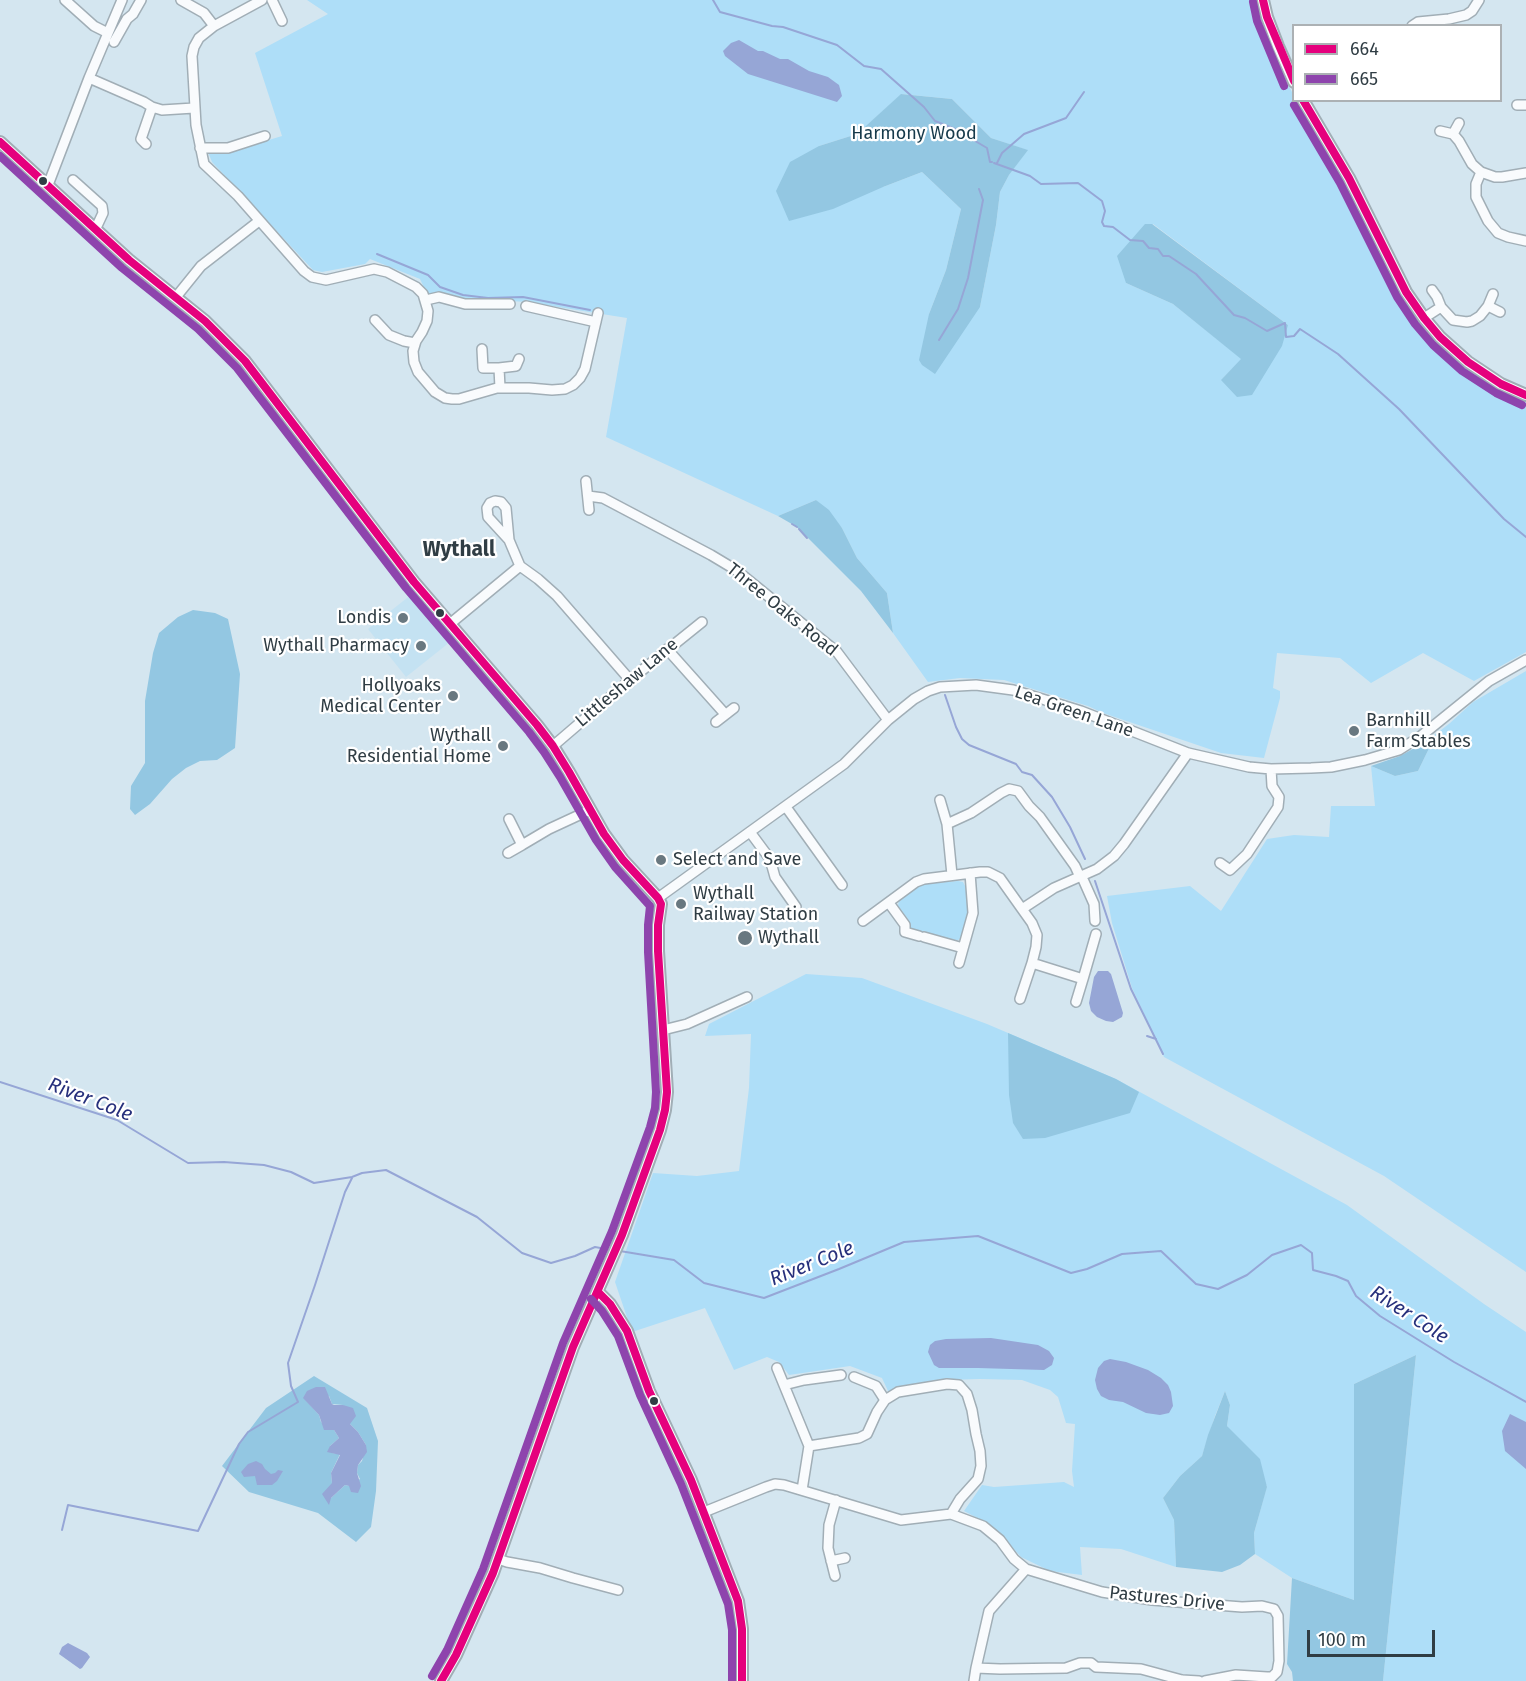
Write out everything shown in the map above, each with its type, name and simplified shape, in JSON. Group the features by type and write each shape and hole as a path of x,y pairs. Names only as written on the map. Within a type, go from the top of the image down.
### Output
{"street":[{"path":"65,0 94,26 108,33"},
{"path":"48,185 122,0"},
{"path":"114,42 141,0"},
{"path":"181,0 204,14 214,26"},
{"path":"262,0 214,26 199,38 194,47 192,56 194,108 204,164 238,196 304,271 312,277 326,280 374,269 387,272 416,287 423,294 428,311 427,321 415,343 414,362 418,372 435,392 445,398 459,399 500,388 565,389 580,378 585,369 597,317 526,306"},
{"path":"272,0 282,21"},
{"path":"1263,0 1267,16 1290,64"},
{"path":"1415,24 1466,15 1472,11 1479,0"},
{"path":"89,78 162,110 194,108"},
{"path":"1304,102 1348,178 1406,292 1424,318 1440,337 1468,362 1501,384 1526,395"},
{"path":"146,144 141,139 152,107"},
{"path":"1453,134 1459,123"},
{"path":"1440,131 1453,134 1472,164 1481,172 1502,177 1526,174"},
{"path":"200,148 228,148 265,136"},
{"path":"0,142 129,260 205,321 245,361 419,589 451,623 537,725 553,746 614,849 661,904 658,925 667,1092 663,1121 619,1242 573,1347 498,1559 477,1611 441,1681"},
{"path":"1481,172 1476,184 1476,197 1488,221 1498,233 1526,241"},
{"path":"73,180 102,206 103,213 96,228"},
{"path":"176,297 201,266 259,221"},
{"path":"1432,290 1441,307 1453,320 1467,322 1480,316 1488,306 1493,294"},
{"path":"426,300 439,297 465,303 510,304"},
{"path":"1488,306 1500,312"},
{"path":"1424,318 1441,307"},
{"path":"375,320 388,335 415,343"},
{"path":"482,349 483,368 516,366 519,359"},
{"path":"499,368 500,388"},
{"path":"586,481 589,510"},
{"name":"Three Oaks Road","path":"588,496 603,498 736,570 837,652 888,720"},
{"path":"509,540 520,566 557,596 630,680"},
{"path":"451,623 520,566"},
{"name":"Littleshaw Lane","path":"553,746 702,621"},
{"path":"667,649 725,714"},
{"name":"Lea Green Lane","path":"658,898 844,764 888,720 928,691 953,685 1013,690 1081,711 1188,753 1231,764 1271,769 1339,765 1399,750 1421,736 1490,681 1526,660"},
{"path":"716,722 734,708"},
{"path":"1022,909 1054,888 1097,869 1114,856 1188,753"},
{"path":"1220,863 1230,870 1247,854 1278,807 1279,797 1272,786 1271,769"},
{"path":"947,824 971,813 1005,790 1018,791 1075,866 1094,904 1095,921"},
{"path":"940,800 947,824 952,874"},
{"path":"786,807 842,885"},
{"path":"508,853 549,829 590,810"},
{"path":"509,819 522,845"},
{"path":"750,832 770,859 775,877 796,907"},
{"path":"863,921 916,882 952,874 988,872 1004,881 1032,923 1037,935 1032,963 1020,999"},
{"path":"959,963 974,913 970,873"},
{"path":"889,903 905,925 905,932 963,948"},
{"path":"1076,1002 1096,934"},
{"path":"1032,963 1083,979"},
{"path":"663,1030 687,1024 747,997"},
{"path":"598,1292 610,1304 627,1331 649,1391 691,1480 740,1608 742,1681"},
{"path":"777,1368 808,1446 802,1490"},
{"path":"784,1385 841,1375"},
{"path":"854,1377 876,1386 885,1400"},
{"path":"808,1446 859,1438 867,1434 885,1400 898,1392 947,1384 959,1385 967,1394 980,1451 981,1466 978,1479 960,1499 951,1514"},
{"name":"Pastures Drive","path":"704,1512 775,1485 784,1485 902,1520 951,1514 983,1526 1000,1540 1014,1559 1026,1569 1102,1592 1152,1600 1242,1607 1262,1606 1274,1609 1278,1616 1279,1661 1275,1673"},
{"path":"835,1576 828,1548 829,1525 836,1500"},
{"path":"831,1561 845,1558"},
{"path":"498,1559 618,1590"},
{"path":"974,1681 989,1611 1026,1569"},
{"path":"976,1668 1000,1670 1066,1668 1080,1663 1091,1663 1096,1667 1141,1669 1164,1678 1198,1681"},
{"path":"1205,1681 1236,1676 1272,1677 1275,1673 1282,1681"}],"shaded area":[{"path":"307,0 1255,0 1258,17 1292,92 1292,102 1296,102 1395,284 1425,331 1468,370 1526,402 1526,652 1474,681 1423,653 1371,683 1340,658 1277,653 1273,688 1280,691 1280,698 1264,758 1221,753 1088,706 1004,680 960,678 928,682 893,633 887,593 857,558 842,528 816,500 778,516 606,437 627,318 527,302 428,296 420,279 370,259 365,264 322,272 313,270 212,162 208,152 226,153 282,136 255,53 328,14","holes":["902,94 952,99 991,138 1027,150 1000,192 980,307 929,314 946,270 961,209 922,172 883,187 819,146 857,134","1153,224 1288,325 1221,380 1242,359 1173,304 1126,283"]},
{"path":"739,40 758,51 780,59 788,59 809,71 828,77 839,85 842,96 837,102 748,74 725,56 723,51 731,43"},
{"path":"417,590 455,638 406,677 368,629"},
{"path":"1526,671 1526,1272 1384,1176 1164,1057 1132,988 1112,923 1107,896 1190,886 1221,911 1267,839 1294,835 1329,837 1331,806 1375,806 1371,766 1395,776 1418,771 1436,734 1473,702"},
{"path":"963,882 966,888 969,911 961,939 954,941 909,928 908,919 898,906 899,900 922,884"},
{"path":"1098,971 1108,971 1111,974 1123,1013 1122,1017 1113,1022 1097,1017 1091,1011 1089,1003 1094,977"},
{"path":"806,974 862,978 987,1024 1116,1079 1347,1205 1526,1332 1526,1681 1383,1681 1416,1355 1354,1384 1354,1600 1292,1578 1255,1554 1254,1533 1267,1486 1227,1426 1230,1405 1225,1391 1202,1456 1180,1476 1163,1498 1174,1520 1176,1567 1121,1549 1080,1547 1082,1575 1050,1571 1021,1557 1002,1536 985,1522 964,1511 982,1485 994,1487 1064,1482 1074,1487 1072,1471 1075,1424 1066,1423 1058,1397 1050,1390 1022,1380 980,1379 947,1380 889,1393 882,1378 850,1366 789,1375 779,1362 767,1357 734,1370 705,1308 632,1332 615,1282 653,1173 697,1176 739,1171 749,1088 751,1034 705,1036 709,1024"},
{"path":"991,1338 1038,1345 1049,1351 1054,1358 1052,1365 1044,1370 939,1368 934,1365 928,1352 930,1345 935,1341"},
{"path":"1110,1359 1148,1370 1161,1378 1171,1392 1173,1406 1169,1413 1160,1415 1146,1413 1123,1402 1101,1396 1095,1380 1098,1368 1104,1361"},
{"path":"316,1387 325,1387 332,1404 353,1408 356,1416 350,1424 366,1445 367,1452 358,1465 357,1473 361,1486 358,1493 351,1492 349,1486 345,1485 331,1498 329,1505 322,1494 332,1483 331,1473 340,1455 327,1452 339,1438 334,1430 324,1430 319,1415 303,1398 307,1391"},
{"path":"1510,1414 1526,1422 1526,1469 1505,1451 1502,1431"},
{"path":"256,1461 271,1474 278,1470 283,1471 277,1481 272,1485 257,1485 255,1476 244,1477 241,1472 248,1464"},
{"path":"68,1643 90,1657 82,1668 80,1669 59,1654 62,1647"}],"green space":[{"name":"Harmony Wood","path":"901,94 952,99 991,138 1028,150 1009,175 1000,192 980,307 935,374 919,360 929,314 946,270 961,209 922,172 833,209 789,221 776,191 790,162 819,146 857,134"},
{"path":"1145,224 1152,224 1288,325 1282,346 1252,395 1237,397 1221,380 1241,359 1173,304 1126,283 1117,256"},
{"path":"816,500 829,510 842,528 857,558 887,593 893,633 861,591 797,527 778,516"},
{"path":"193,610 215,613 228,619 240,674 235,748 217,760 200,761 186,768 172,779 150,804 135,815 130,809 131,786 145,763 145,701 153,653 159,633 178,617"},
{"path":"1436,734 1418,771 1395,776 1371,766 1400,756"},
{"path":"1008,1033 1116,1079 1139,1092 1130,1113 1045,1138 1023,1139 1013,1123 1009,1095"},
{"path":"1416,1355 1383,1681 1293,1681 1292,1672 1287,1664 1292,1578 1354,1600 1354,1384"},
{"path":"314,1376 367,1408 378,1441 376,1491 371,1527 356,1542 318,1513 249,1492 222,1466 266,1408","holes":["329,1396 332,1404 343,1405 350,1424 366,1445 362,1461 358,1465 357,1473 360,1479 349,1486 345,1485 331,1498 331,1473 340,1454 332,1453 330,1446 339,1438 334,1430 321,1422 319,1415 304,1398"]},
{"path":"1225,1391 1230,1405 1227,1426 1260,1459 1267,1487 1254,1533 1255,1554 1240,1565 1222,1572 1176,1567 1174,1520 1163,1498 1180,1476 1202,1456"}],"waterway":[{"path":"713,0 720,12 783,27 837,45 864,66 881,69 924,107 935,121 955,129 987,148 990,162 992,162"},
{"path":"997,163 1002,153 1024,134 1066,118 1084,92"},
{"path":"994,163 1030,176 1041,184 1078,183 1102,201 1105,211 1102,222 1104,226 1113,227 1130,240 1143,241 1149,248 1158,249 1163,256 1169,256 1196,274 1234,315 1245,318 1267,331 1285,323 1286,337 1294,336 1300,329 1338,354 1399,409 1504,519 1526,537"},
{"path":"939,340 958,309 968,278 983,200 979,189"},
{"path":"377,254 428,275 440,287 463,295 488,298 523,297 590,310"},
{"path":"792,524 797,527"},
{"path":"799,529 807,538"},
{"path":"945,695 962,739 969,745 1016,764 1022,772 1032,775 1052,797 1085,859"},
{"path":"1095,881 1131,989 1163,1054"},
{"path":"1147,1036 1156,1039"},
{"name":"River Cole","path":"0,1082 117,1120 188,1163 224,1162 264,1165 291,1172 314,1183 386,1170 477,1217 522,1253 551,1263 595,1247 611,1250"},
{"path":"62,1530 68,1505 198,1531 239,1444 248,1432 298,1402 291,1386 288,1363 345,1192 352,1178"},
{"name":"River Cole","path":"620,1251 674,1260 704,1283 764,1298 904,1242 978,1236 1071,1273 1087,1269 1122,1254 1161,1251 1196,1284 1218,1289 1247,1275 1272,1255 1301,1245 1312,1253 1313,1270 1348,1281 1356,1296 1380,1316 1454,1362 1526,1402"}],"transit line":[{"name":"664","path":"1263,0 1267,17 1292,76"},
{"name":"665","path":"1253,2 1257,21 1284,86"},
{"name":"664","path":"1304,102 1349,178 1406,292 1424,318 1440,337 1468,362 1501,384 1526,395"},
{"name":"665","path":"1294,105 1340,183 1397,297 1415,324 1433,345 1462,371 1496,393 1522,405"},
{"name":"664","path":"0,142 129,260 205,321 245,361 414,582 537,725 569,772 604,834 661,904 658,951 667,1092 660,1130 622,1235 573,1347 493,1573 456,1655 441,1681"},
{"name":"665","path":"0,156 122,268 198,329 237,368 406,588 529,732 560,777 596,840 615,867 650,906 648,952 656,1092 650,1127 612,1231 563,1343 483,1569 447,1650 432,1676"},
{"name":"664","path":"598,1292 610,1304 627,1331 649,1391 691,1480 738,1601 742,1629 742,1681"},
{"name":"665","path":"591,1299 602,1311 618,1336 640,1395 681,1484 728,1604 732,1630 732,1681"}],"place":[{"name":"Londis","path":"403,618"},
{"name":"Wythall Pharmacy","path":"421,646"},
{"name":"Hollyoaks Medical Center","path":"453,696"},
{"name":"Barnhill Farm Stables","path":"1354,731"},
{"name":"Wythall Residential Home","path":"503,746"},
{"name":"Select and Save","path":"661,860"},
{"name":"Wythall Railway Station","path":"681,904"},
{"name":"Wythall","path":"745,938"}],"district":[{"name":"Wythall","path":"459,550"}]}
